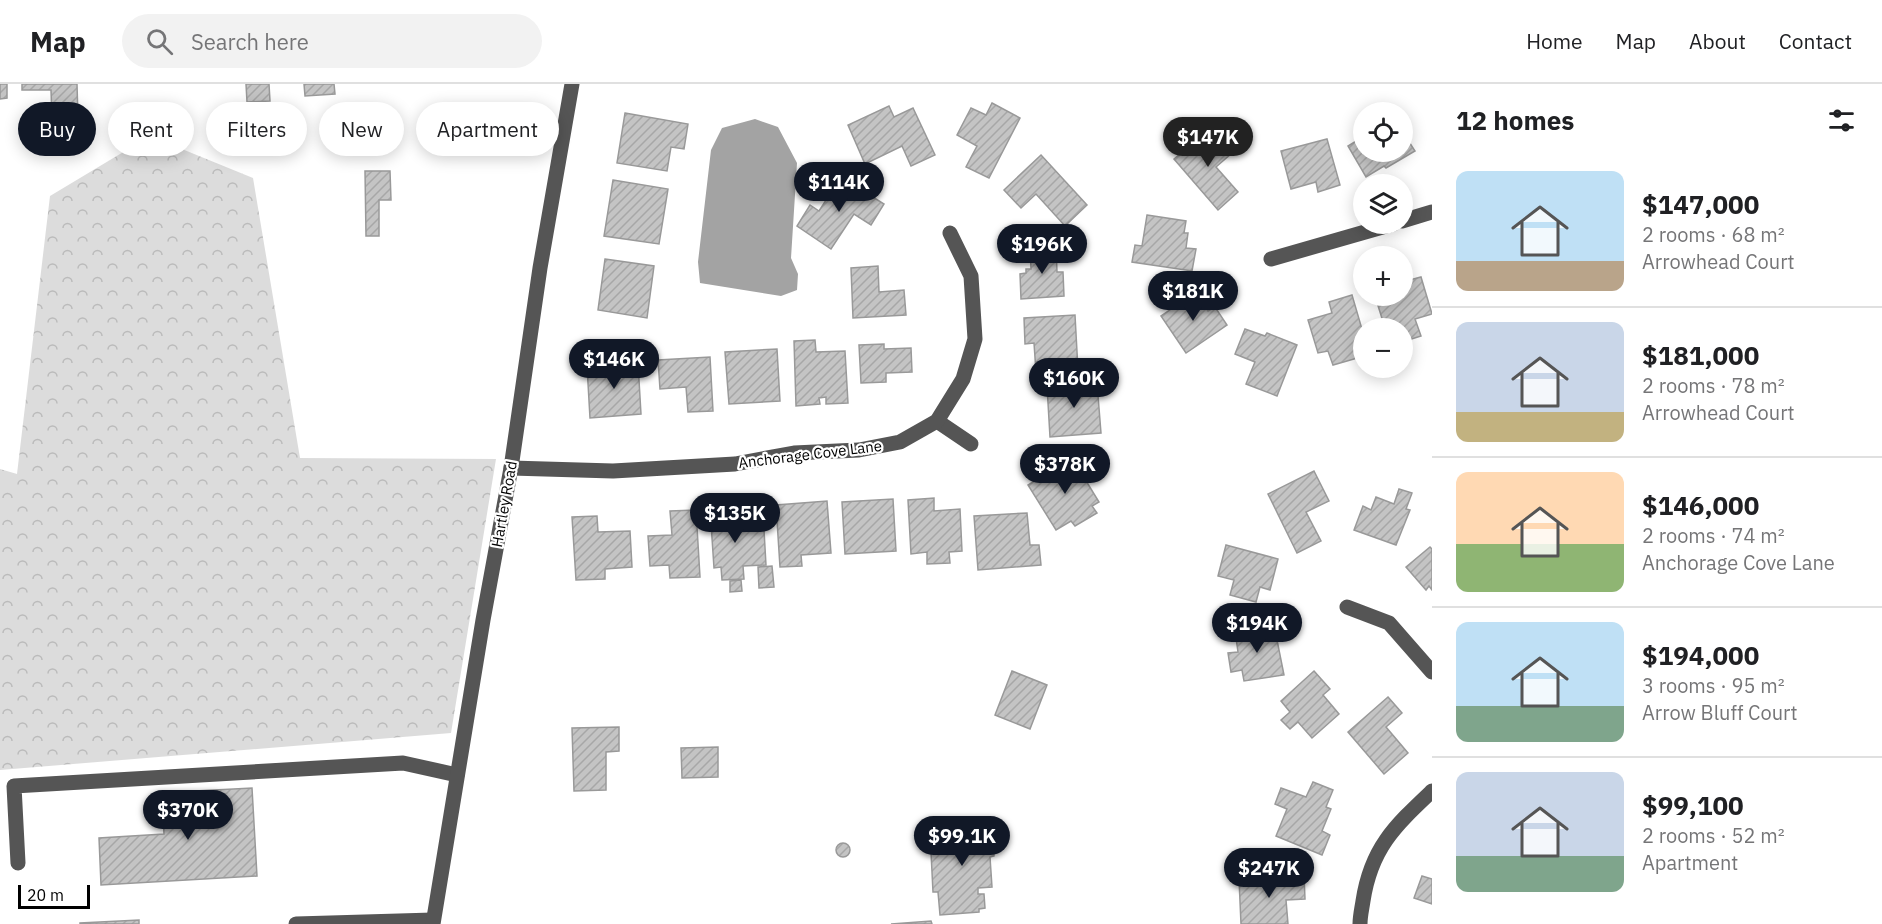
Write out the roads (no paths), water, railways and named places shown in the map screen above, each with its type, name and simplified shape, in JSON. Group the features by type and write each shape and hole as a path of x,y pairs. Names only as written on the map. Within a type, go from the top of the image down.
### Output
{"street":[{"name":"Hartley Road","path":"433,922 511,468 540,268 572,84"},
{"path":"1413,218 1432,212"},
{"name":"Anchorage Cove Lane","path":"511,468 612,471 735,464 794,453 859,450 900,442 937,421 963,379 975,339 971,276 951,233"},
{"path":"1271,259 1358,234"},
{"path":"937,421 971,444"},
{"path":"1347,607 1389,623 1432,672"},
{"path":"18,863 14,786 403,764 457,776"},
{"path":"1360,924 1366,881 1379,850 1396,825 1432,791"},
{"path":"297,924 433,922"}]}
